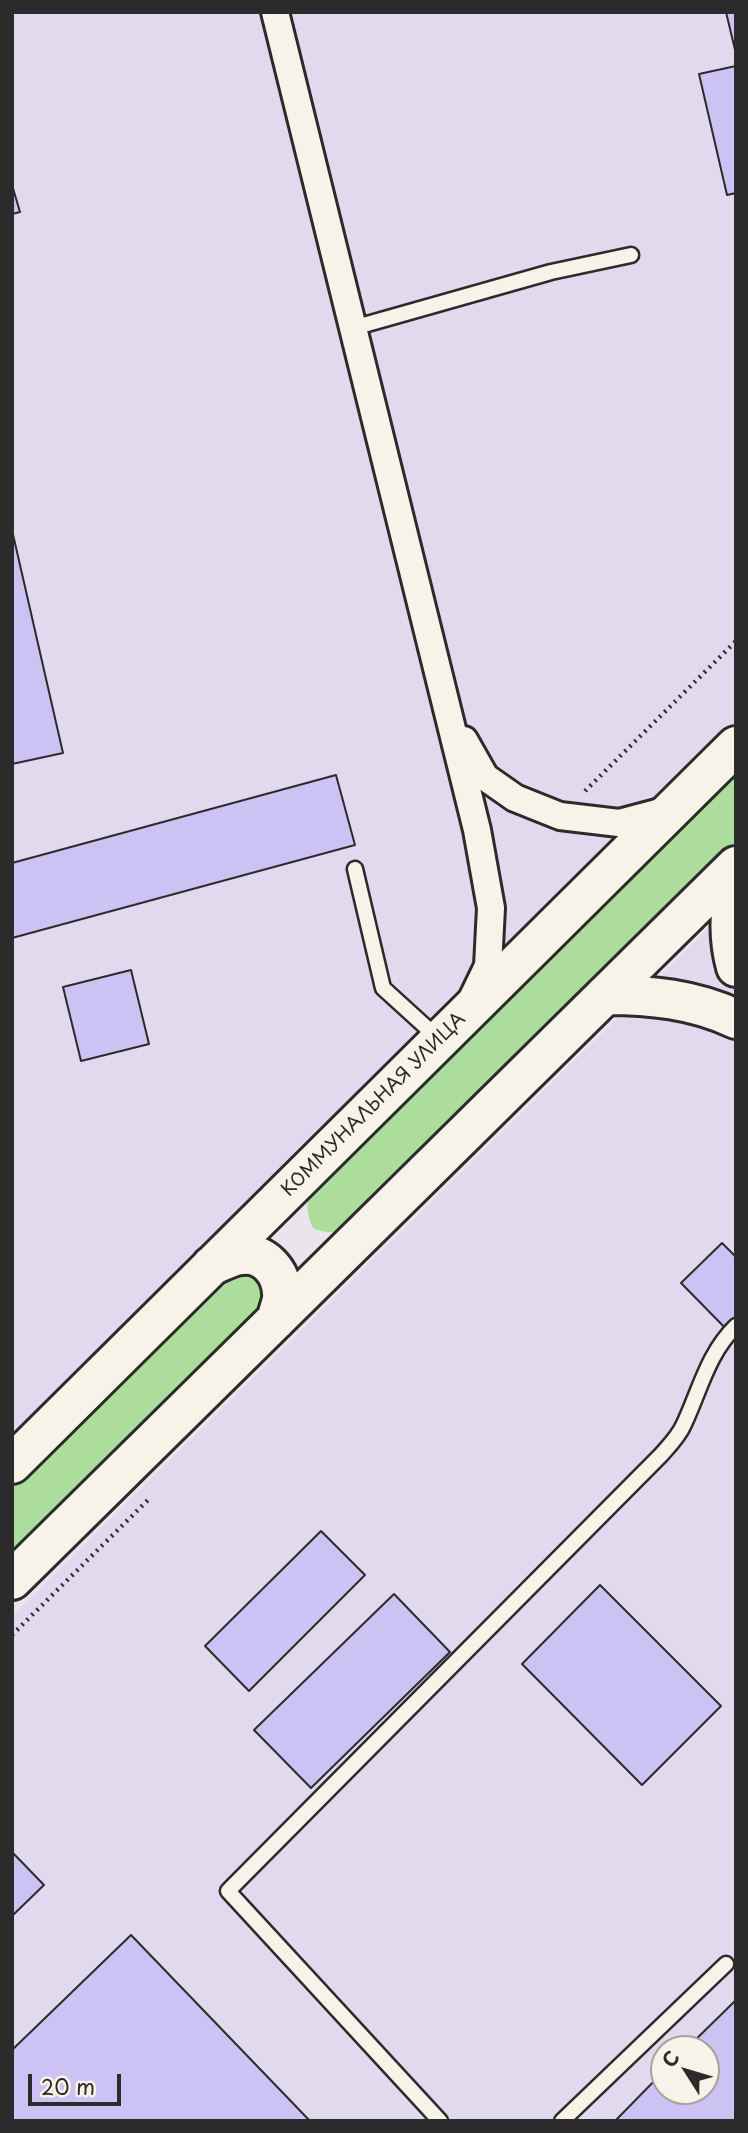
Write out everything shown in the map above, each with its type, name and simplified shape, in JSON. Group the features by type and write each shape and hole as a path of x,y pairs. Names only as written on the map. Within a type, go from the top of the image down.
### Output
{"main road":[{"name":"КОММУНАЛЬНАЯ УЛИЦА","path":"12,1464 736,746"},
{"path":"12,1580 736,866"},
{"path":"736,881 730,906 730,935 736,967"},
{"path":"605,995 646,995 673,999 736,1019"},
{"path":"277,1202 272,1227 276,1242 286,1255 303,1261 341,1256"},
{"path":"211,1266 239,1255 254,1255 268,1263 280,1279 283,1296 276,1320"}],"street":[{"path":"275,12 477,830 491,908 488,966 452,1027"},
{"path":"449,714 485,777 515,798 560,816 619,823 672,809"}],"lane":[{"path":"353,328 551,272 631,255"},
{"path":"355,869 383,988 452,1027"},
{"path":"440,2121 228,1891 661,1455 683,1427 706,1369 729,1332 736,1326"},
{"path":"562,2121 726,1964"}],"path":[{"path":"560,816 736,641"},
{"path":"12,1635 150,1497"}],"shaded area":[{"path":"12,12 736,12 736,737 12,1447"},
{"path":"736,901 736,2121 12,2121 12,1616"}],"green space":[{"path":"736,769 736,843 348,1225 331,1232 313,1228 308,1208 311,1187"},
{"path":"256,1269 269,1301 12,1559 12,1486 225,1274"}],"building":[{"path":"726,12 736,12 736,54"},
{"path":"736,66 736,193 727,195 699,74"},
{"path":"12,185 20,212 12,214"},
{"path":"12,530 63,753 12,764"},
{"path":"336,775 355,845 12,938 12,863"},
{"path":"131,970 149,1044 81,1061 63,987"},
{"path":"722,1243 736,1257 736,1339 681,1283"},
{"path":"321,1531 365,1575 249,1691 205,1646"},
{"path":"600,1585 721,1706 642,1785 522,1664"},
{"path":"394,1594 450,1652 311,1788 254,1730"},
{"path":"12,1852 44,1885 12,1916"},
{"path":"131,1935 310,2121 12,2121 12,2050"},
{"path":"736,2000 736,2121 615,2121 650,2085 650,2105 720,2105 720,2035 700,2035"}]}
